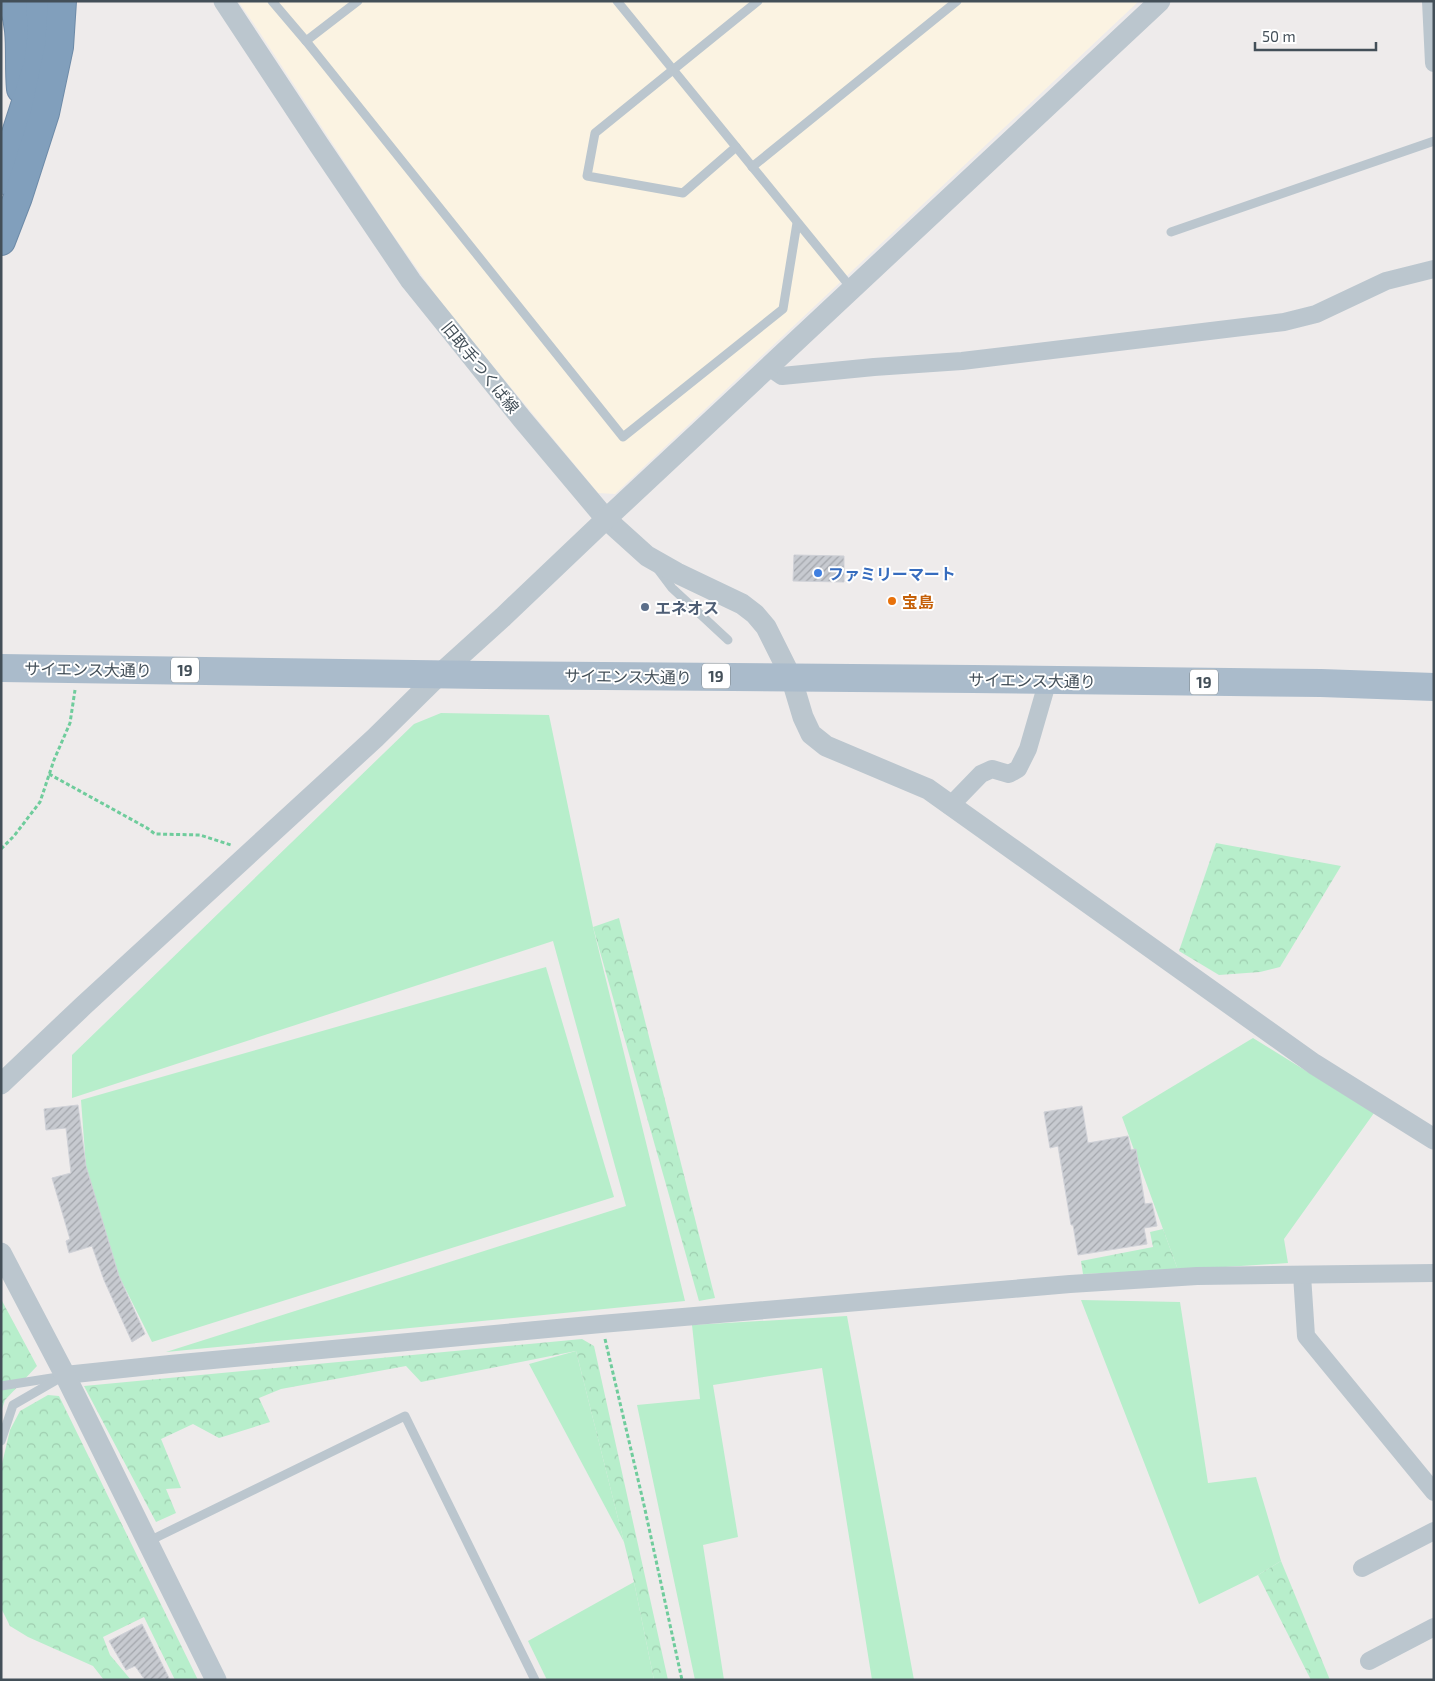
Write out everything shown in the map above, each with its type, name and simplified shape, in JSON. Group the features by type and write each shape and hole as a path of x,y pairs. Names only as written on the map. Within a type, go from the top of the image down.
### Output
{"highway":[{"path":"12,1 21,34 20,76 24,112"},
{"path":"1,180 38,65 42,32 56,2"},
{"path":"1,241 18,197 45,112 59,47 56,2"}],"main road":[{"name":"サイエンス大通り","path":"1,668 1321,683 1434,687"}],"street":[{"name":"旧取手つくば線","path":"224,1 411,281 606,520 647,556 677,573 742,604 755,614 766,627 791,677 811,734 826,746 928,789 1314,1064 1434,1139"},
{"path":"1,1084 82,1006 375,738 440,674 503,618 1160,1"},
{"path":"1431,1 1434,63"},
{"path":"769,367 782,376 962,361 1284,322 1316,314 1386,281 1434,269"},
{"path":"950,806 981,774 992,769 1009,774 1018,769 1028,749 1048,680"},
{"path":"1,1253 65,1375 216,1680"},
{"path":"65,1375 601,1324 1070,1284 1197,1276 1434,1274"},
{"path":"1302,1275 1306,1336 1434,1492"},
{"path":"1362,1568 1434,1531"},
{"path":"1369,1661 1434,1627"}],"lane":[{"path":"272,1 623,438 783,309 797,222"},
{"path":"306,41 358,1"},
{"path":"617,1 852,290"},
{"path":"736,147 683,193 587,176 595,133 758,1"},
{"path":"752,167 957,1"},
{"path":"1171,232 1434,141"},
{"path":"647,556 672,588 728,640"},
{"path":"1,1386 65,1375"},
{"path":"1,1441 14,1405 65,1375"},
{"path":"147,1542 405,1416 535,1680"}],"path":[{"path":"1,849 14,836 40,802 49,774 70,723 79,668"},
{"path":"49,774 156,834 200,835 252,852"},
{"path":"601,1324 644,1505 682,1680"}],"shaded area":[{"path":"238,1 1139,1 615,494 598,493 442,304 386,225"}],"green space":[{"path":"441,713 549,715 593,927 685,1301 166,1352 626,1206 553,941 72,1098 72,1055 414,724"},
{"path":"1216,843 1341,866 1280,967 1260,972 1219,975 1179,951"},
{"path":"619,918 715,1298 699,1301 593,927"},
{"path":"546,967 614,1197 152,1342 119,1276 86,1167 81,1100"},
{"path":"1253,1038 1374,1113 1284,1239 1288,1263 1178,1270 1122,1117"},
{"path":"1163,1229 1178,1270 1083,1274 1081,1261 1153,1247 1150,1232"},
{"path":"1,1299 37,1366 5,1400 1,1412"},
{"path":"1081,1300 1180,1302 1208,1483 1256,1477 1281,1561 1258,1575 1199,1604"},
{"path":"847,1316 914,1680 872,1680 822,1368 713,1385 738,1537 703,1545 724,1680 695,1680 637,1405 700,1399 692,1325"},
{"path":"582,1339 594,1346 668,1680 654,1680 634,1582 576,1351 421,1382 406,1366 281,1389 259,1398 270,1422 219,1438 193,1424 161,1439 181,1488 166,1489 176,1513 156,1522 84,1386"},
{"path":"576,1351 624,1542 529,1364"},
{"path":"48,1395 59,1396 198,1680 175,1680 144,1617 103,1637 110,1655 131,1680 104,1680 93,1666 28,1637 10,1626 1,1608 1,1468 10,1430 20,1411"},
{"path":"1281,1561 1330,1680 1311,1680 1258,1575"},
{"path":"634,1582 654,1680 547,1680 528,1641"}],"building":[{"name":"ファミリーマート","path":"794,555 844,556 844,582 793,581"},
{"path":"78,1105 86,1166 119,1276 145,1334 132,1342 104,1280 92,1246 69,1253 66,1241 70,1239 52,1178 71,1173 66,1128 46,1130 44,1109"},
{"path":"1082,1106 1088,1143 1128,1136 1131,1150 1136,1149 1145,1204 1152,1203 1157,1226 1144,1228 1147,1244 1078,1255 1058,1146 1050,1148 1044,1112"},
{"path":"142,1624 170,1680 145,1680 135,1666 126,1670 109,1641"}],"place":[{"name":"ファミリーマート","path":"818,573"},
{"name":"宝島","path":"892,601"},
{"name":"エネオス","path":"645,607"}]}
